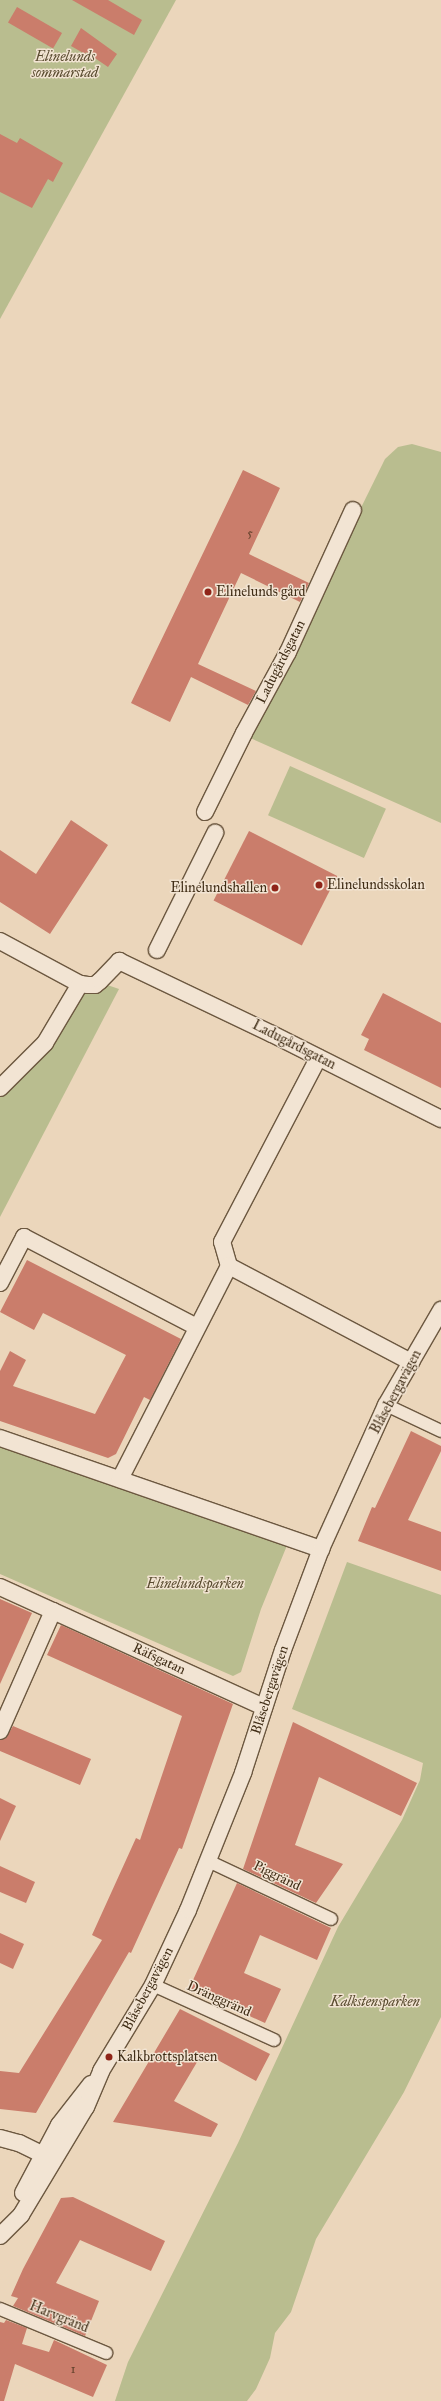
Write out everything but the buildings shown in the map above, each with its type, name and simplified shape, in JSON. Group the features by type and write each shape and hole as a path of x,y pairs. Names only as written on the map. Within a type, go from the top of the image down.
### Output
{"street":[{"name":"Ladugårdsgatan","path":"206,812 244,733 288,652 353,510"},
{"path":"156,950 215,833"},
{"path":"0,941 80,984 45,1043 0,1088"},
{"name":"Ladugårdsgatan","path":"80,984 95,985 119,961 441,1120"},
{"path":"120,1479 229,1266 222,1242 318,1058"},
{"path":"0,1283 24,1237 197,1327"},
{"path":"229,1266 411,1362"},
{"name":"Blåsebergavägen","path":"0,2236 49,2158 74,2104 101,2071 153,1985 188,1910 243,1773 264,1707 321,1550 386,1405 441,1310"},
{"path":"386,1405 441,1431"},
{"path":"0,1438 321,1550"},
{"name":"Räfsgatan","path":"0,1587 264,1707"},
{"path":"0,1731 54,1611"},
{"name":"Piggränd","path":"208,1861 331,1919"},
{"name":"Dränggränd","path":"153,1985 274,2040"},
{"path":"0,2138 19,2143 49,2158"},
{"name":"Harvgränd","path":"0,2309 106,2352"}],"green space":[{"name":"Elinelunds sommarstad","path":"0,0 176,0 0,319"},
{"path":"412,444 441,452 441,823 248,737 385,459 398,447"},
{"path":"290,766 386,809 364,858 268,815"},
{"path":"87,978 119,989 0,1217 0,1095"},
{"name":"Elinelundsparken","path":"0,1444 288,1543 261,1609 241,1672 233,1676 0,1574"},
{"name":"Kalkstensparken","path":"347,1562 441,1595 441,2017 404,2092 316,2239 291,2312 275,2333 270,2358 256,2389 247,2401 115,2401 128,2362 238,2143 338,1927 402,1820 420,1780 423,1763 292,1709"}],"place":[{"name":"Elinelunds gård","path":"208,592"},
{"name":"Elinelundsskolan","path":"319,885"},
{"name":"Elinelundshallen","path":"275,888"},
{"name":"Kalkbrottsplatsen","path":"109,2057"}]}
